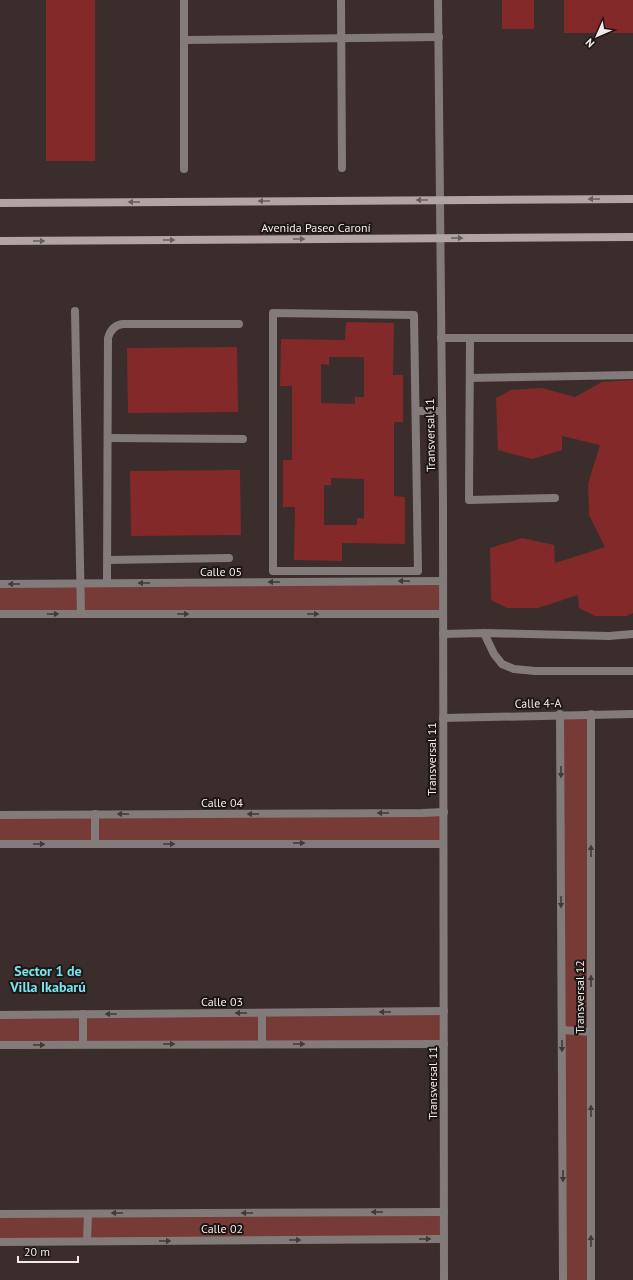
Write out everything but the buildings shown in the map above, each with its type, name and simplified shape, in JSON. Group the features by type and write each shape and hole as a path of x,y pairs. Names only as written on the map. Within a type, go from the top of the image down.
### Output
{"street":[{"path":"184,0 184,169"},
{"path":"341,0 342,168"},
{"name":"Transversal 11","path":"438,0 443,581 444,1280"},
{"path":"184,40 438,37"},
{"path":"0,203 633,199"},
{"name":"Avenida Paseo Caroní","path":"0,241 633,237"},
{"path":"75,311 80,614"},
{"path":"273,314 414,315 416,411 418,571 273,571 273,314"},
{"path":"107,583 108,338 111,330 118,324 239,324"},
{"path":"441,338 633,338"},
{"path":"470,338 470,500 555,498"},
{"path":"470,378 633,375"},
{"path":"416,411 442,411"},
{"path":"108,438 243,439"},
{"path":"108,560 229,558"},
{"name":"Calle 05","path":"0,584 443,581"},
{"path":"0,614 443,614"},
{"path":"484,632 494,654 502,664 514,669 535,672 633,671"},
{"path":"443,634 484,632 609,636 633,634"},
{"name":"Calle 4-A","path":"443,718 560,714 633,714"},
{"name":"Transversal 12","path":"560,714 563,1280"},
{"name":"Transversal 12","path":"591,714 592,1280"},
{"name":"Calle 04","path":"0,815 444,812"},
{"path":"95,814 95,844"},
{"path":"0,844 444,844"},
{"name":"Calle 03","path":"0,1015 444,1011"},
{"path":"262,1013 262,1044"},
{"path":"82,1014 83,1044"},
{"path":"562,1030 591,1032"},
{"path":"0,1045 444,1044"},
{"name":"Calle 02","path":"0,1214 444,1212"},
{"path":"87,1241 88,1214"},
{"name":"Calle 02","path":"0,1242 444,1239"}],"shaded area":[{"path":"443,581 443,614 0,614 0,584"},
{"path":"590,713 591,1280 563,1280 560,714"},
{"path":"443,813 443,843 0,844 0,815"},
{"path":"444,1012 444,1043 0,1045 0,1015"},
{"path":"444,1212 444,1239 0,1242 0,1214"}],"district":[{"name":"Sector 1 de Villa Ikabarú","path":"48,980"}]}
